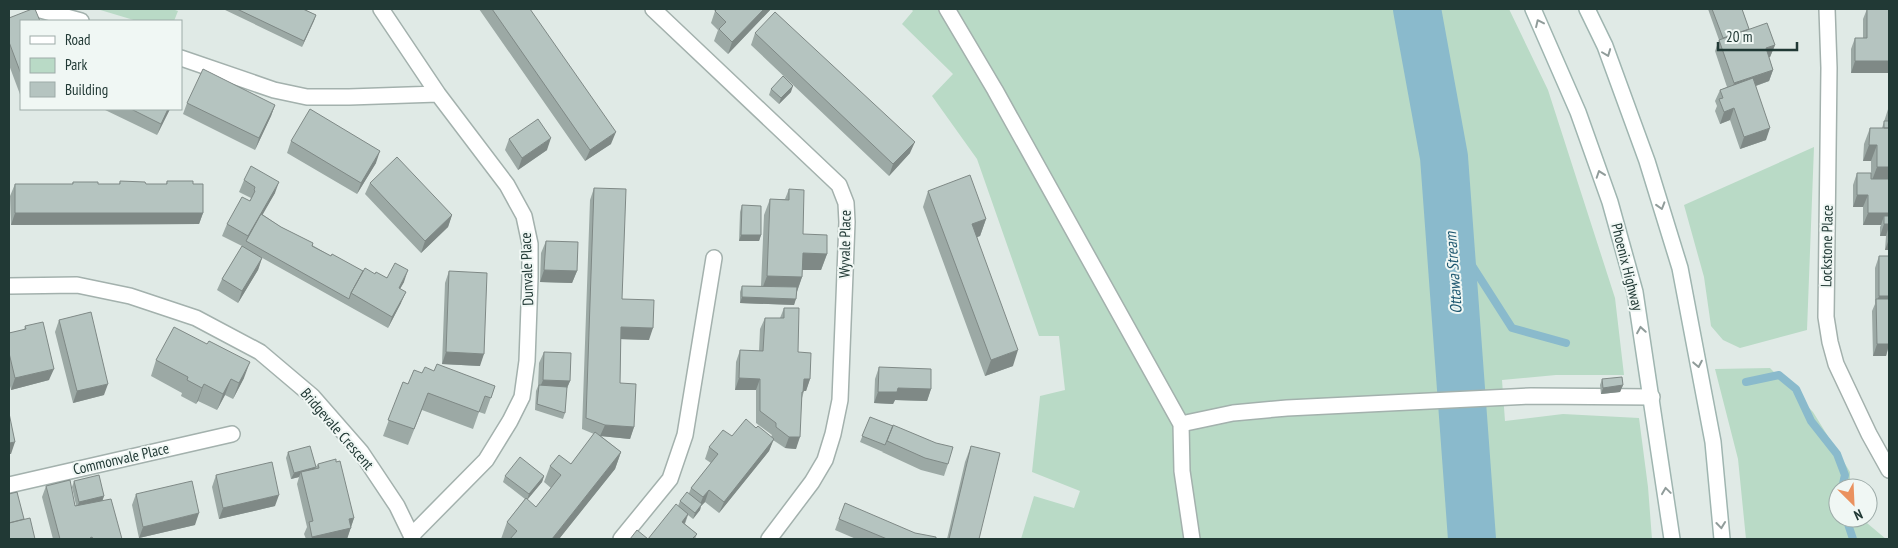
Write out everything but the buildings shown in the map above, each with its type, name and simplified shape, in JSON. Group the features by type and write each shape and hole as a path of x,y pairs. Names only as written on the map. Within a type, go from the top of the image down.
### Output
{"street":[{"path":"37,9 77,20"},
{"name":"Dunvale Place","path":"381,9 438,94 507,185 524,216 530,244 527,361 522,397 486,460 413,537"},
{"name":"Wyvale Place","path":"654,9 839,185 846,203 848,222 840,400 833,434 825,460 812,482 768,539"},
{"path":"947,9 995,90 1181,424 1182,471 1192,539"},
{"name":"Phoenix Highway","path":"1533,9 1578,112 1610,202 1635,292 1672,539"},
{"path":"1587,9 1605,46 1647,161 1680,268 1712,442 1722,539"},
{"name":"Lockstone Place","path":"1827,9 1829,91 1826,317 1836,364 1869,434 1889,470"},
{"path":"182,58 274,90 307,97 438,94"},
{"path":"621,539 670,478 685,435 714,258"},
{"name":"Bridgevale Crescent","path":"9,286 77,285 130,296 196,318 260,352 312,396 361,452 397,506 413,537"},
{"path":"1181,424 1233,413 1287,408 1531,396 1652,397"},
{"name":"Commonvale Place","path":"9,484 232,434"}],"green space":[{"path":"97,9 172,9 178,11 174,20 134,20"},
{"path":"911,9 1509,9 1548,90 1615,298 1624,375 1556,375 1502,380 1505,421 1563,414 1639,418 1648,487 1652,539 1021,539 1034,496 1074,508 1080,491 1032,472 1040,396 1065,390 1059,336 1039,336 977,159 932,96 953,74 902,24 913,11"},
{"path":"1814,147 1807,330 1740,348 1723,340 1711,326 1704,277 1684,205"},
{"path":"1770,368 1813,412 1850,472 1850,478 1828,478 1828,528 1873,528 1886,539 1746,539 1738,459 1715,369"}],"waterway":[{"name":"Ottawa Stream","path":"1417,9 1444,157 1472,539"},
{"path":"1451,242 1464,253 1512,328 1566,343"},
{"path":"1746,382 1779,375 1796,389 1811,421 1837,454 1845,475 1844,478"},
{"path":"1849,528 1853,539"}]}
